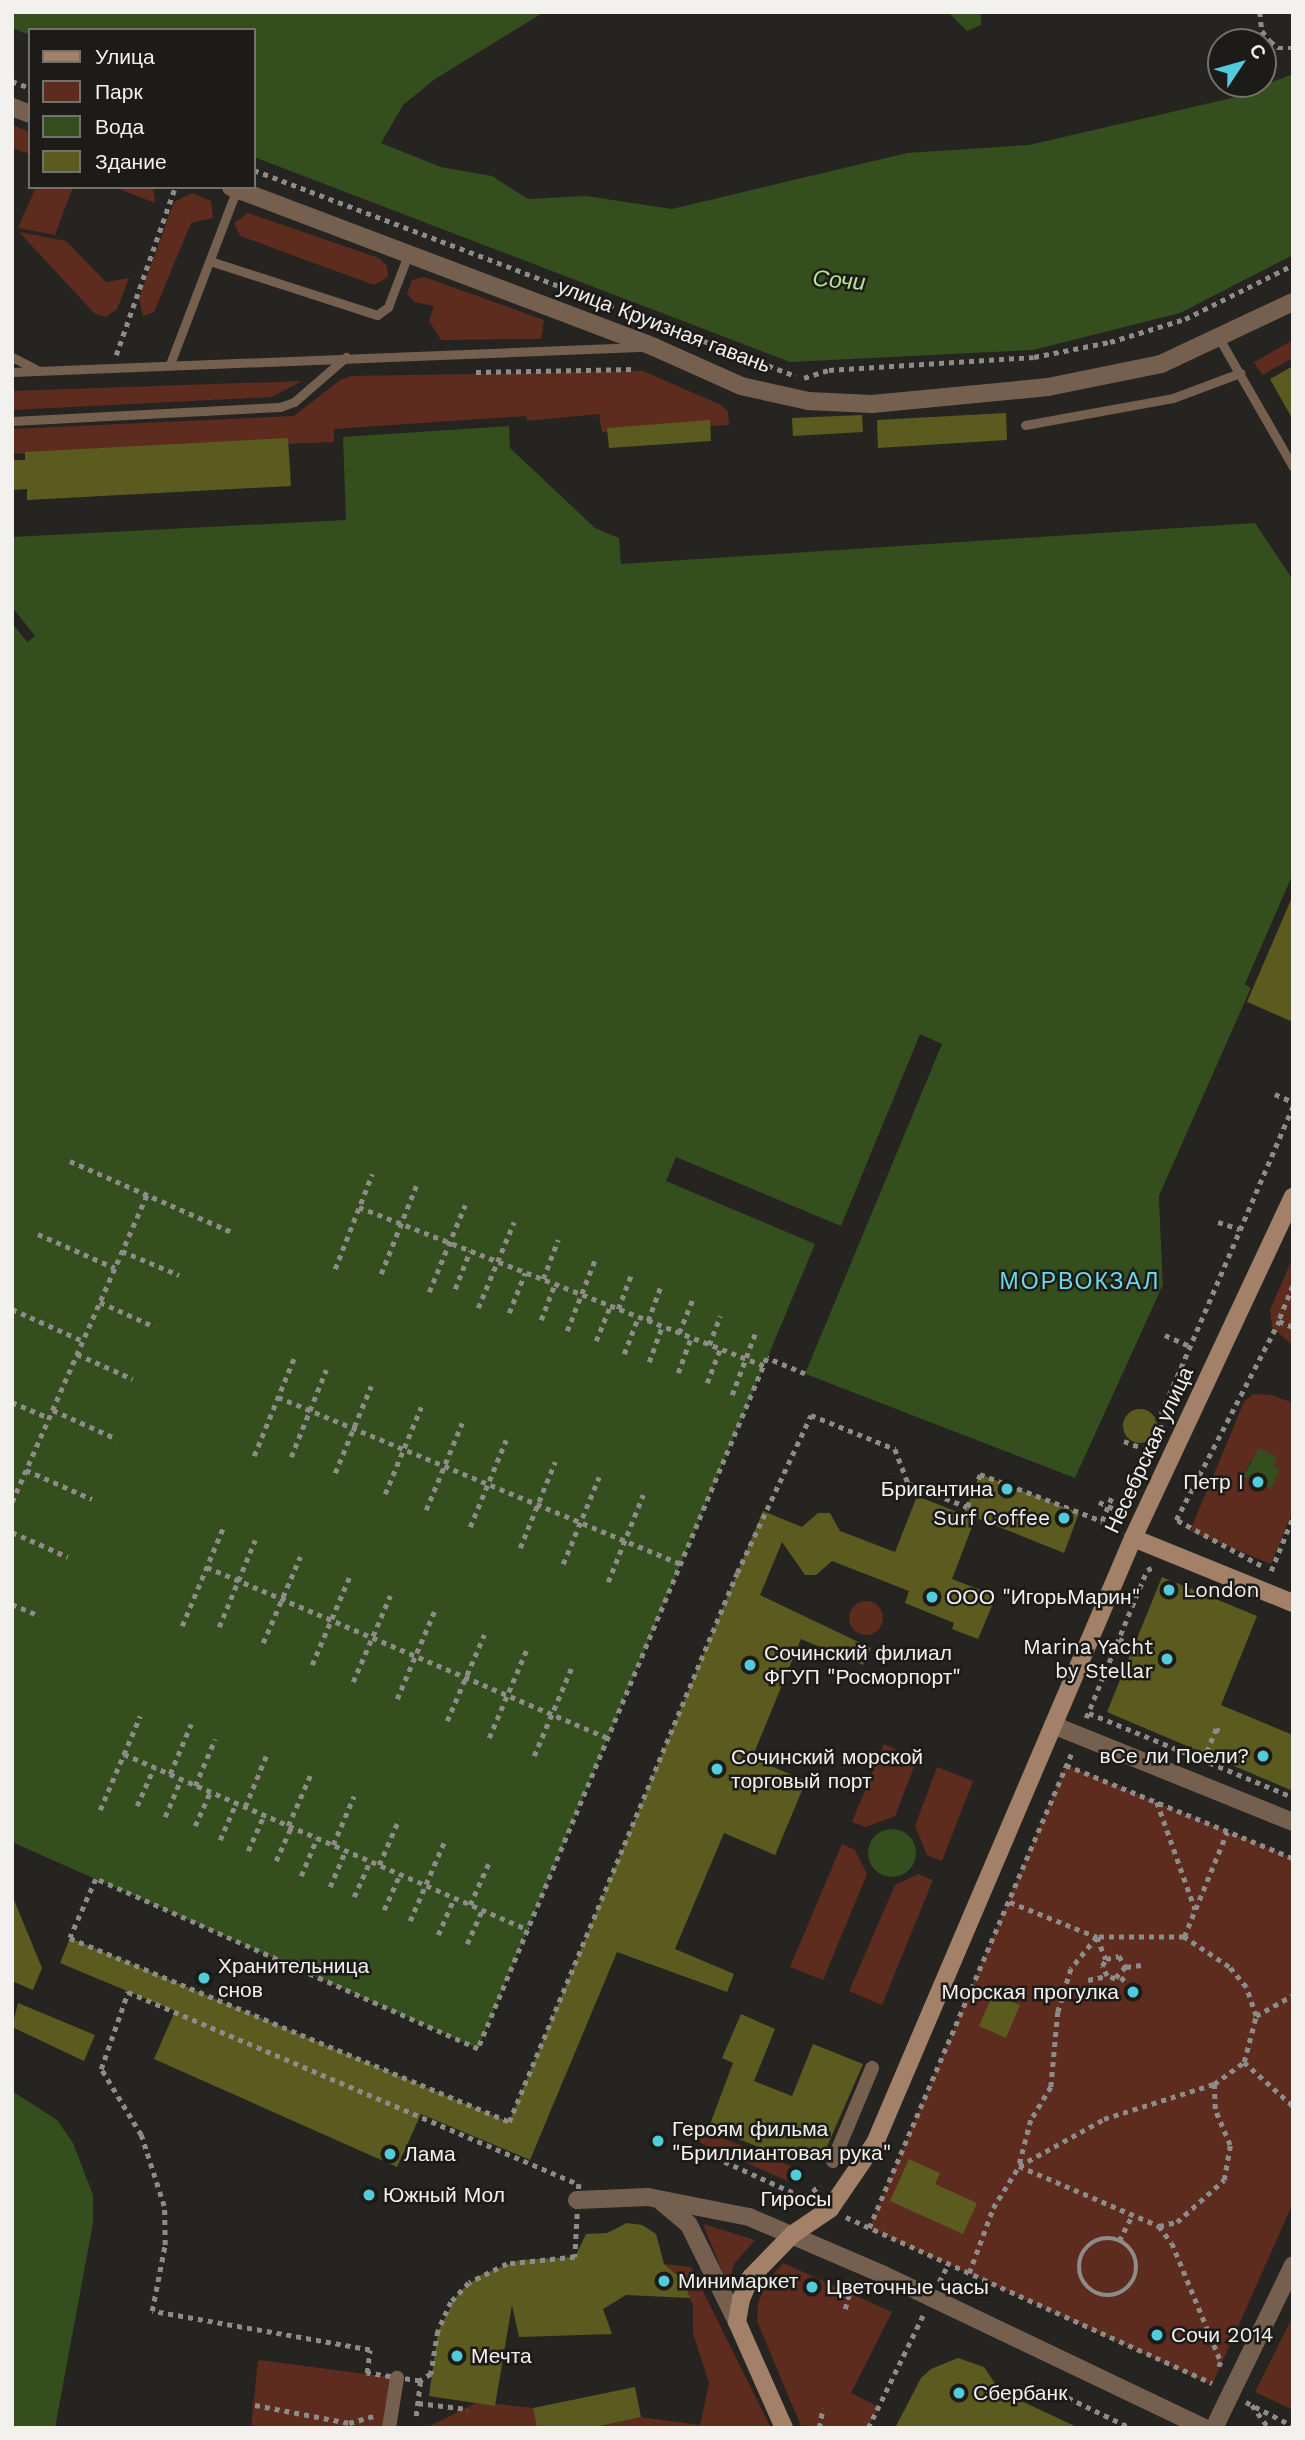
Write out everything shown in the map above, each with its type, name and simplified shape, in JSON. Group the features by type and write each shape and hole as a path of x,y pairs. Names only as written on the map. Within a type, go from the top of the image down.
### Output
{"main road":[{"name":"Несебрская улица","path":"830,2209 876,2143 1133,1538 1293,1197"},
{"path":"1133,1538 1293,1602"},
{"path":"784,2428 737,2322 751,2277 793,2234 830,2209"}],"street":[{"name":"улица Круизная гавань","path":"237,189 654,347 741,386 808,401 872,404 1048,387 1161,364 1220,340 1293,302"},
{"path":"1053,1725 1293,1822"},
{"path":"833,2161 872,2068"},
{"path":"648,2197 665,2203 688,2225 737,2322"},
{"path":"577,2200 648,2197 749,2217 932,2297 1205,2428"},
{"path":"1214,2428 1293,2265"},
{"path":"390,2422 397,2378"}],"lane":[{"path":"170,365 210,261 234,189"},
{"path":"210,261 377,315 388,307 409,252"},
{"path":"1220,340 1293,467"},
{"path":"12,372 346,356 654,347"},
{"path":"12,421 280,407 294,402 346,356"},
{"path":"12,358 40,371"},
{"path":"1025,425 1173,398 1240,373"}],"path":[{"path":"1260,12 1262,31 1270,41 1278,48 1293,48"},
{"path":"256,171 800,378 829,370 1034,358 1110,342 1185,319 1293,265"},
{"path":"112,367 174,189"},
{"path":"461,372 636,369"},
{"path":"1275,1094 1293,1101"},
{"path":"70,1161 232,1232"},
{"path":"335,1269 372,1174"},
{"path":"381,1274 416,1186"},
{"path":"12,1502 147,1195"},
{"path":"429,1292 466,1205"},
{"path":"359,1207 764,1366"},
{"path":"478,1308 514,1222"},
{"path":"1218,1222 1240,1229"},
{"path":"38,1234 115,1268"},
{"path":"543,1279 558,1240"},
{"path":"122,1251 179,1275"},
{"path":"455,1289 470,1251"},
{"path":"567,1331 596,1257"},
{"path":"509,1314 525,1273"},
{"path":"618,1309 632,1273"},
{"path":"541,1320 555,1284"},
{"path":"1282,1576 1176,1520 1279,1321 1293,1286"},
{"path":"648,1321 660,1288"},
{"path":"679,1333 692,1301"},
{"path":"100,1303 155,1327"},
{"path":"596,1341 610,1306"},
{"path":"12,1309 83,1341"},
{"path":"624,1354 638,1317"},
{"path":"709,1345 720,1317"},
{"path":"1279,1321 1293,1327"},
{"path":"649,1362 663,1327"},
{"path":"732,1395 757,1331"},
{"path":"1165,1335 1190,1346"},
{"path":"678,1373 691,1338"},
{"path":"707,1383 720,1349"},
{"path":"77,1354 133,1380"},
{"path":"254,1456 294,1358"},
{"path":"805,1374 767,1358 478,2049 96,1879 70,1938 509,2122 737,1573 811,1415 894,1449 908,1483 967,1507 980,1474 1102,1521 1112,1496"},
{"path":"291,1457 326,1370"},
{"path":"335,1473 371,1386"},
{"path":"278,1397 681,1564"},
{"path":"12,1402 49,1418"},
{"path":"385,1494 421,1407"},
{"path":"52,1410 117,1439"},
{"path":"426,1510 462,1423"},
{"path":"470,1527 506,1440"},
{"path":"1124,1441 1147,1450"},
{"path":"520,1548 555,1462"},
{"path":"26,1470 92,1499"},
{"path":"563,1564 598,1477"},
{"path":"608,1582 643,1495"},
{"path":"1099,1502 1121,1512"},
{"path":"1271,1572 1293,1517"},
{"path":"182,1626 223,1528"},
{"path":"12,1532 68,1557"},
{"path":"219,1627 255,1540"},
{"path":"263,1643 300,1557"},
{"path":"869,2228 1010,1902 1147,1570 1158,1565"},
{"path":"207,1567 608,1738"},
{"path":"312,1665 349,1578"},
{"path":"353,1682 390,1596"},
{"path":"12,1604 40,1616"},
{"path":"397,1699 434,1612"},
{"path":"447,1721 484,1635"},
{"path":"489,1738 526,1651"},
{"path":"534,1756 571,1669"},
{"path":"1088,1713 1293,1797"},
{"path":"100,1810 140,1716"},
{"path":"170,1774 191,1724"},
{"path":"1203,1761 1216,1729 1220,1731"},
{"path":"195,1786 215,1739"},
{"path":"124,1754 528,1930"},
{"path":"245,1807 266,1756"},
{"path":"1066,1765 1293,1858"},
{"path":"137,1806 154,1767"},
{"path":"276,1861 310,1776"},
{"path":"165,1817 181,1779"},
{"path":"195,1826 211,1792"},
{"path":"333,1845 354,1796"},
{"path":"1157,1802 1195,1909"},
{"path":"220,1840 236,1803"},
{"path":"248,1852 264,1815"},
{"path":"379,1865 399,1819"},
{"path":"1184,1937 1227,1832"},
{"path":"301,1875 317,1838"},
{"path":"410,1921 445,1840"},
{"path":"330,1887 345,1851"},
{"path":"470,1905 490,1860"},
{"path":"354,1897 370,1861"},
{"path":"384,1910 400,1874"},
{"path":"438,1935 454,1898"},
{"path":"1010,1902 1097,1937 1184,1937 1229,1967 1245,1987 1256,2016 1244,2062 1214,2084 1104,2119 1019,2166"},
{"path":"467,1944 482,1910"},
{"path":"1097,1937 1107,1959"},
{"path":"969,2274 993,2208 1019,2166 1031,2120 1051,2087 1062,1987 1071,1969 1097,1937"},
{"path":"1107,1976 1102,1966 1107,1959 1119,1956 1126,1967"},
{"path":"1126,1967 1141,1965"},
{"path":"1121,1977 1126,1967"},
{"path":"1088,1980 1107,1976 1121,1977 1128,1984"},
{"path":"128,1992 579,2184 575,2257 507,2264 469,2283 451,2302 438,2331 431,2374 420,2381 367,2373 370,2350 152,2311 164,2245 164,2206 141,2135 101,2069 128,1992"},
{"path":"1256,2016 1293,1995"},
{"path":"1244,2062 1293,2106"},
{"path":"1159,2226 1177,2222 1224,2180 1230,2145 1215,2109 1214,2084"},
{"path":"688,2145 1212,2385 1220,2362 1172,2243 1159,2226 1019,2166"},
{"path":"577,2200 585,2217"},
{"path":"1119,2241 1132,2215"},
{"path":"1098,2240 1119,2241 1135,2257 1135,2278 1119,2294 1097,2293 1082,2277 1082,2255 1098,2240"},
{"path":"868,2428 948,2264"},
{"path":"845,2309 853,2276"},
{"path":"416,2416 420,2381"},
{"path":"1050,2389 1132,2428"},
{"path":"418,2403 468,2409"},
{"path":"255,2405 349,2423 390,2422"},
{"path":"1252,2405 1269,2428"},
{"path":"819,2428 823,2408"}],"green space":[{"path":"12,125 28,131 28,153 12,148"},
{"path":"35,189 72,189 55,235 18,228"},
{"path":"119,189 153,189 155,203"},
{"path":"192,193 211,201 213,218 191,223 154,312 143,316 139,298 174,202"},
{"path":"248,213 379,258 387,266 388,277 374,285 240,236 234,223"},
{"path":"19,232 66,241 106,282 129,278 117,309 106,317 95,314"},
{"path":"424,277 544,320 541,339 441,340 429,321 434,306 414,302 407,294 412,280"},
{"path":"1293,340 1293,358 1262,375 1254,362"},
{"path":"643,371 721,405 728,412 729,425 602,432 599,414 527,421 526,416 334,429 334,442 12,454 12,429 294,416 340,380 352,376"},
{"path":"302,381 272,397 12,410 12,391"},
{"path":"1293,1257 1293,1346 1272,1327 1270,1310"},
{"path":"1253,1394 1272,1395 1293,1403 1293,1511 1271,1564 1190,1531 1244,1402","holes":["1251,1460 1280,1469 1243,1476"]},
{"path":"866,1601 878,1606 883,1618 878,1630 866,1635 854,1630 849,1618 854,1606"},
{"path":"884,1744 917,1759 895,1816 866,1827 852,1822"},
{"path":"1066,1765 1293,1858 1293,2203 1212,2385 869,2228"},
{"path":"937,1767 973,1781 942,1861 927,1855 915,1826"},
{"path":"842,1844 855,1850 867,1874 823,1980 790,1967"},
{"path":"918,1874 933,1880 882,2005 849,1991 895,1885"},
{"path":"699,2128 798,2169 792,2183 694,2140"},
{"path":"703,2224 755,2240 734,2264 728,2285"},
{"path":"783,2263 892,2312 851,2393 879,2407 868,2428 801,2426 757,2321 758,2303 767,2281"},
{"path":"664,2264 691,2267 771,2428 591,2428 641,2417 700,2425 709,2383 693,2333 693,2306 683,2280"},
{"path":"1293,2316 1293,2410 1255,2392"},
{"path":"258,2360 397,2378 390,2428 251,2428"},
{"path":"478,2402 533,2408 537,2428 426,2428"}],"water":[{"name":"Сочи","path":"12,12 544,12 435,79 403,105 381,143 441,167 492,176 528,199 586,196 672,209 907,153 1029,145 1232,98 1277,98 1277,80 1293,74 1293,255 1180,313 1033,350 790,362 256,158 256,28 28,28 28,34 12,28"},
{"path":"948,12 981,12 981,25 967,31"},
{"path":"509,426 510,448 595,528 619,538 621,564 1255,523 1293,580 1293,874 1245,984 1251,988 1159,1196 1163,1285 1075,1479 767,1359 478,2049 12,1842 12,537 346,520 343,437"},
{"path":"1259,1448 1277,1457 1273,1466 1280,1469 1271,1489 1243,1476"},
{"path":"892,1829 909,1836 916,1853 909,1870 892,1877 875,1870 868,1853 875,1836"},
{"path":"12,2091 57,2120 73,2143 93,2195 93,2223 55,2428 12,2428"}],"pier":[{"path":"12,607 35,636 27,642 12,623"},
{"path":"1293,874 1249,983 1254,989 1162,1197 1166,1286 1078,1481 769,1363 481,2052 94,1882 96,1879 478,2049 815,1244 666,1181 676,1157 841,1226 920,1034 942,1044 805,1374 1075,1478 1163,1285 1159,1196 1251,988 1245,984"}],"building":[{"path":"1293,366 1293,420 1270,379"},
{"path":"1006,413 1007,440 878,448 877,420"},
{"path":"862,415 863,432 793,436 792,418"},
{"path":"710,420 711,441 609,448 607,428"},
{"path":"288,438 291,486 27,500 27,489 12,490 12,460 25,460 25,452"},
{"path":"1293,895 1293,1022 1247,1002"},
{"path":"1140,1409 1152,1414 1157,1426 1152,1438 1140,1443 1128,1438 1123,1426 1128,1414"},
{"path":"980,1474 1079,1513 1064,1553 964,1513"},
{"path":"917,1496 975,1519 952,1579 996,1596 978,1639 952,1629 954,1623 905,1603 909,1591 832,1561 816,1575 805,1575 782,1542 760,1595 871,1648 863,1665 801,1639 752,1758 806,1781 775,1855 724,1833 675,1949 734,1974 727,1992 617,1952 530,2160 421,2114 397,2167 154,2059 175,2011 60,1963 70,1938 509,2122 763,1511 802,1527 818,1513 830,1513 840,1531 895,1552"},
{"path":"1162,1577 1257,1616 1221,1705 1293,1735 1293,1791 1107,1712"},
{"path":"12,1895 42,1968 33,1990 12,1981"},
{"path":"993,1994 1020,2005 1006,2038 979,2026"},
{"path":"18,2003 95,2035 84,2061 12,2027"},
{"path":"741,2014 775,2029 754,2081 792,2096 813,2044 863,2064 826,2149 809,2160 788,2159 709,2127 733,2063 722,2058"},
{"path":"909,2159 940,2173 935,2184 977,2203 963,2234 890,2201"},
{"path":"627,2223 642,2225 656,2234 664,2264 683,2280 690,2298 626,2295 603,2309 612,2334 519,2337 512,2305 495,2406 429,2396 438,2331 459,2292 481,2275 520,2260 575,2257 586,2234 607,2233"},
{"name":"Сбербанк","path":"958,2358 984,2367 1000,2391 1079,2428 895,2428 921,2378 931,2369"},
{"path":"635,2387 641,2417 591,2428 537,2428 533,2408"}],"place":[{"name":"Петр I","path":"1258,1482"},
{"name":"Бригантина","path":"1007,1489"},
{"name":"Surf Coffee","path":"1064,1518"},
{"name":"London","path":"1169,1590"},
{"name":"ООО \"ИгорьМарин\"","path":"932,1597"},
{"name":"Marina Yacht by Stellar","path":"1167,1659"},
{"name":"Сочинский филиал ФГУП \"Росморпорт\"","path":"750,1665"},
{"name":"вСе ли Поели?","path":"1263,1756"},
{"name":"Сочинский морской торговый порт","path":"717,1769"},
{"name":"Хранительница снов","path":"204,1978"},
{"name":"Морская прогулка","path":"1133,1992"},
{"name":"Героям фильма \"Бриллиантовая рука\"","path":"658,2141"},
{"name":"Лама","path":"390,2154"},
{"name":"Гиросы","path":"796,2175"},
{"name":"Южный Мол","path":"369,2195"},
{"name":"Минимаркет","path":"664,2281"},
{"name":"Цветочные часы","path":"812,2287"},
{"name":"Сочи 2014","path":"1157,2335"},
{"name":"Мечта","path":"457,2356"},
{"name":"Сбербанк","path":"959,2393"}],"district":[{"name":"МОРВОКЗАЛ","path":"1080,1282"}]}
